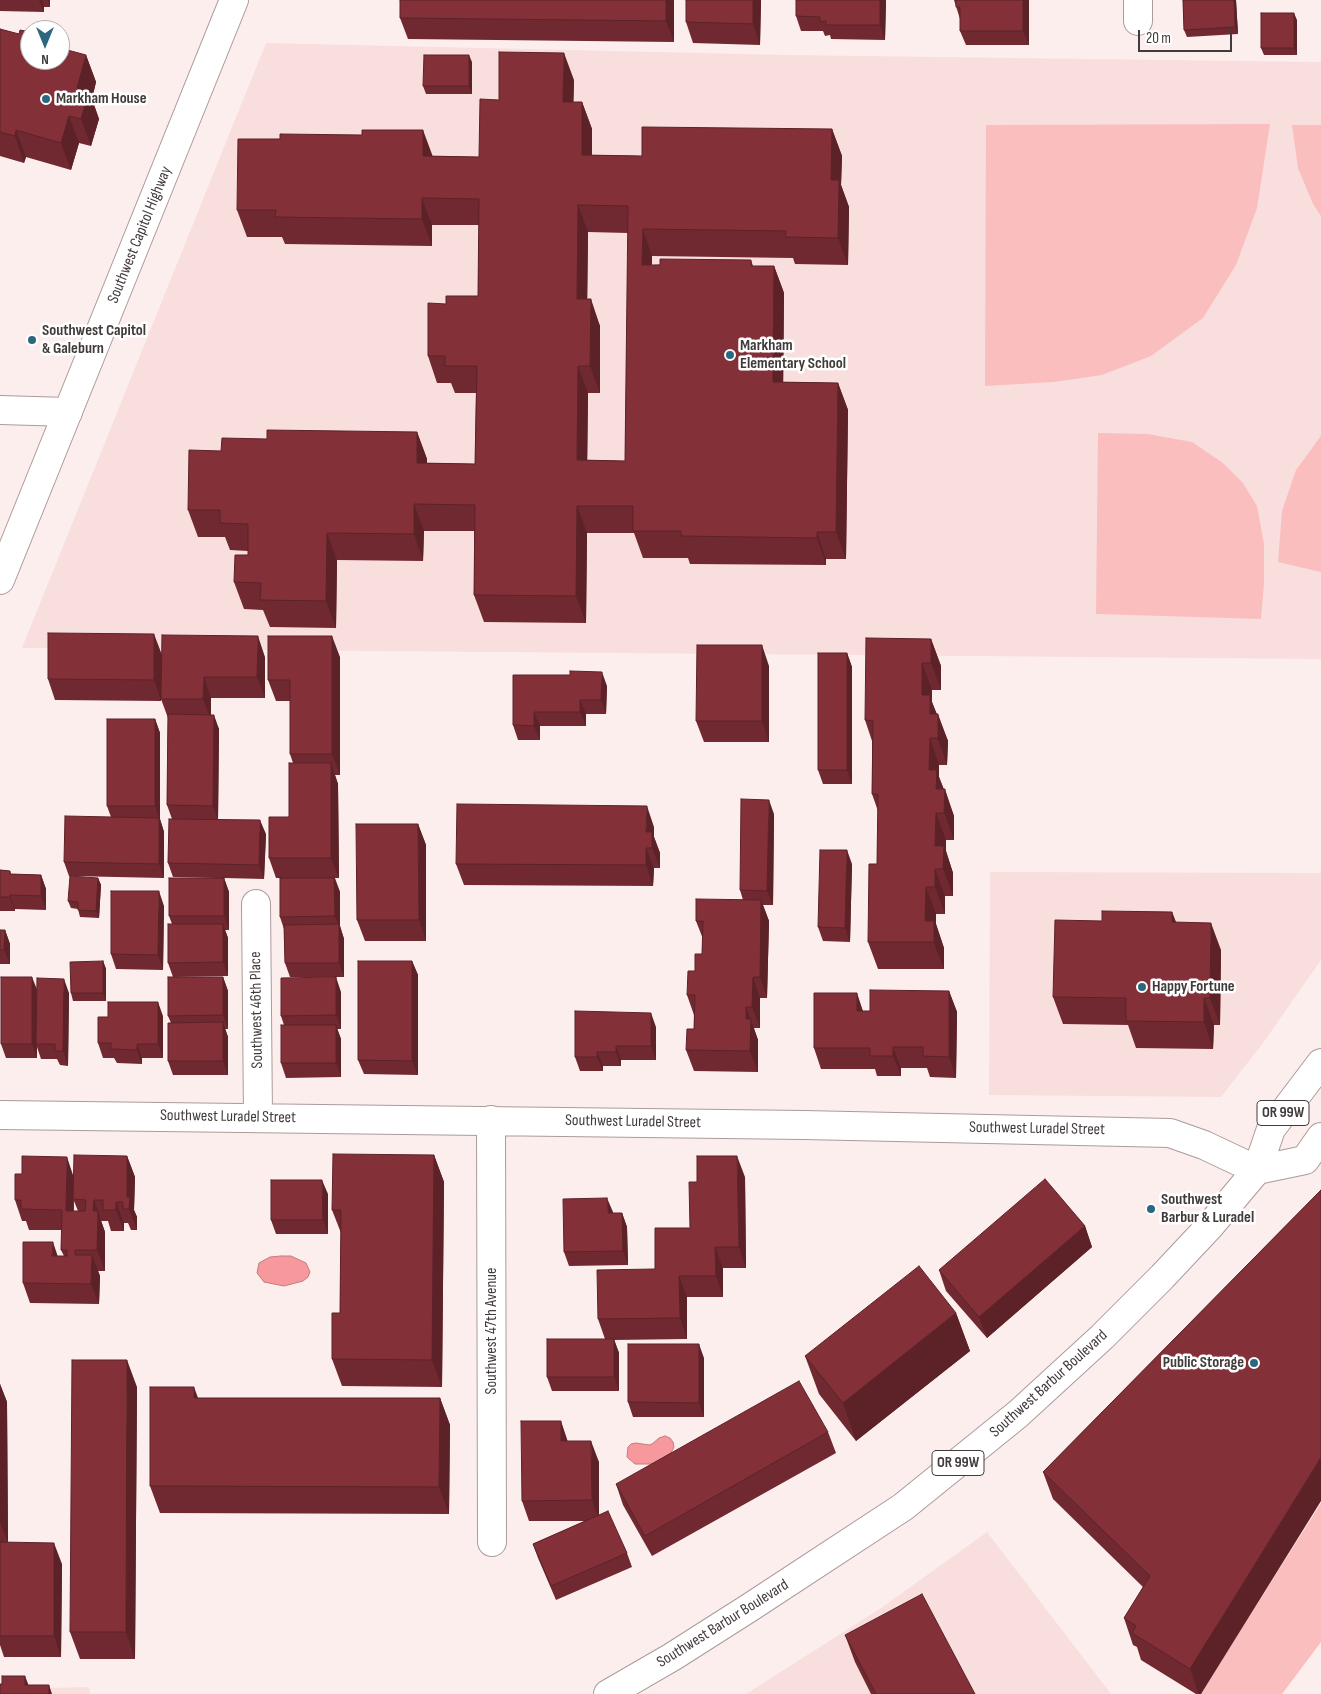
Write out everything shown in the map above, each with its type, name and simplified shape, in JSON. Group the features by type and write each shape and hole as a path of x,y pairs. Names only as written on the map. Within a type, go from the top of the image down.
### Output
{"street":[{"name":"Southwest Capitol Highway","path":"0,580 234,0"},
{"path":"0,410 68,412"},
{"name":"Southwest 46th Place","path":"256,904 258,1117"},
{"name":"Southwest Barbur Boulevard","path":"608,1694 672,1657 903,1507 1018,1414 1102,1338 1209,1227 1257,1170 1270,1129 1321,1063"},
{"name":"Southwest Luradel Street","path":"0,1115 491,1120 1170,1133 1204,1145 1257,1170"},
{"name":"Southwest 47th Avenue","path":"491,1120 492,1542"},
{"name":"OR 99W","path":"1257,1170 1305,1160 1321,1137"}],"shaded area":[{"name":"Markham Elementary School","path":"266,43 787,55 1321,62 1321,659 22,648"},
{"path":"1270,124 1257,208 1236,265 1203,318 1151,356 1102,375 1054,382 985,386 986,125"},
{"path":"1292,125 1321,125 1321,216 1313,204 1298,168"},
{"path":"1098,433 1148,434 1192,442 1223,463 1243,483 1257,506 1264,544 1264,583 1261,619 1096,614"},
{"path":"1321,436 1321,572 1278,562 1282,511 1296,470"},
{"path":"990,872 1321,873 1321,960 1263,1043 1221,1097 989,1095"},
{"path":"291,1256 306,1263 310,1272 308,1277 303,1281 284,1286 264,1282 257,1273 259,1263 270,1257"},
{"path":"665,1436 670,1438 674,1447 671,1453 654,1464 635,1464 627,1457 628,1447 631,1444 649,1445"},
{"path":"1321,1503 1321,1642 1282,1694 1200,1694"},
{"path":"987,1532 1111,1694 746,1694 881,1608"},
{"path":"89,1687 90,1694 0,1694 0,1689"}],"building":[{"path":"400,0 666,0 666,21 400,18"},
{"path":"686,0 753,0 753,24 686,22"},
{"path":"796,0 880,0 880,25 826,25 826,21 820,22 820,17 796,16"},
{"path":"956,0 1023,0 1023,31 960,31 960,7 956,7"},
{"path":"1183,0 1234,0 1235,27 1184,30"},
{"path":"1261,13 1294,13 1294,48 1261,48"},
{"name":"Markham House","path":"0,29 19,34 20,30 20,70 70,70 70,51 86,55 77,88 89,92 81,119 69,116 61,143 16,130 15,136 0,132"},
{"path":"499,52 564,53 563,102 582,102 582,155 642,156 642,127 832,129 831,180 839,180 838,238 785,237 786,231 643,229 642,265 660,265 660,259 751,260 751,266 774,266 773,382 838,383 836,532 817,532 817,538 681,536 681,531 633,531 633,506 577,506 576,596 474,595 475,505 414,504 414,534 327,533 326,601 260,600 261,583 234,582 235,555 248,555 248,524 220,523 220,510 188,510 189,450 221,451 222,438 267,439 267,430 417,432 417,463 475,464 477,366 445,366 445,356 428,356 428,303 446,304 446,296 478,296 479,199 422,198 422,219 275,217 276,210 237,210 238,139 280,139 280,134 362,135 362,130 423,130 423,156 479,157 480,99 499,100","holes":["578,205 628,206 625,461 577,460 578,366 590,366 591,299 577,299"]},
{"path":"424,55 469,55 469,86 423,86"},
{"path":"48,633 154,634 154,680 48,679"},
{"path":"162,635 258,636 257,677 204,677 203,699 161,699"},
{"path":"268,636 332,636 332,754 290,754 290,680 268,680"},
{"path":"866,638 931,639 931,663 922,663 922,695 930,695 930,714 938,714 938,738 930,738 929,770 937,770 936,789 945,789 944,813 936,813 935,846 944,846 943,869 935,869 935,887 926,887 925,921 934,921 934,942 868,942 869,864 877,864 878,794 872,794 873,721 865,720"},
{"path":"697,645 762,645 762,721 696,721"},
{"path":"818,653 847,653 847,770 818,770"},
{"path":"570,671 602,672 601,700 580,700 580,712 534,712 534,726 513,725 513,675 570,675"},
{"path":"168,714 214,715 213,806 167,805"},
{"path":"107,719 155,719 155,806 107,806"},
{"path":"289,763 331,763 331,858 269,858 269,817 289,817"},
{"path":"741,799 769,800 767,891 740,890"},
{"path":"457,804 647,806 646,832 652,832 652,848 646,848 646,865 456,864"},
{"path":"65,816 159,818 159,864 64,862"},
{"path":"169,819 260,820 259,865 168,863"},
{"path":"356,824 418,824 419,920 357,920"},
{"path":"820,850 847,850 845,928 818,927"},
{"path":"0,870 10,871 10,874 41,875 41,896 10,895 10,897 0,897"},
{"path":"70,876 98,878 96,911 78,910 78,902 68,901"},
{"path":"169,878 224,878 224,916 169,916"},
{"path":"280,878 334,878 335,916 280,917"},
{"path":"111,891 159,891 158,955 111,954"},
{"path":"696,899 761,900 760,977 753,977 752,1007 746,1007 746,1019 751,1019 750,1051 686,1050 687,1029 694,1029 695,995 687,995 688,971 695,971 695,954 702,954 703,921 696,921"},
{"name":"Happy Fortune","path":"1102,911 1172,912 1172,922 1211,923 1210,998 1204,998 1204,1022 1126,1021 1126,998 1053,997 1055,920 1102,921"},
{"path":"168,924 223,924 223,962 168,963"},
{"path":"339,924 339,963 285,963 284,925"},
{"path":"0,930 5,930 4,950 0,950"},
{"path":"103,961 103,993 71,993 70,962"},
{"path":"358,961 412,961 412,1061 358,1060"},
{"path":"1,977 32,977 32,1044 1,1044"},
{"path":"168,977 223,977 223,1015 168,1016"},
{"path":"336,977 336,1015 281,1016 281,978"},
{"path":"37,978 64,979 63,1051 55,1051 55,1044 36,1044"},
{"path":"870,990 949,991 949,1057 923,1056 923,1047 893,1047 893,1056 870,1056 870,1048 814,1048 814,993 857,993 857,1011 870,1011"},
{"path":"108,1002 158,1002 158,1044 137,1044 137,1050 111,1049 111,1043 98,1043 98,1017 108,1017"},
{"path":"575,1011 651,1013 651,1046 616,1046 616,1052 597,1052 597,1057 575,1057"},
{"path":"223,1022 223,1061 168,1061 168,1023"},
{"path":"281,1025 336,1025 336,1063 281,1063"},
{"path":"333,1154 434,1155 432,1360 332,1359 332,1313 340,1313 341,1210 332,1210"},
{"path":"74,1155 127,1156 127,1197 130,1197 129,1209 123,1209 123,1202 116,1202 116,1210 103,1210 103,1200 94,1200 93,1211 98,1211 97,1250 75,1250 75,1255 92,1255 91,1284 23,1283 23,1242 53,1242 52,1256 67,1256 67,1250 61,1250 62,1210 21,1209 21,1200 15,1200 15,1174 22,1174 22,1156 67,1157 66,1211 85,1211 86,1200 73,1199"},
{"path":"697,1156 737,1156 739,1247 715,1247 716,1276 679,1276 680,1318 598,1319 597,1270 655,1269 655,1228 690,1228 689,1182 697,1182"},
{"path":"1045,1179 1085,1226 979,1317 939,1270"},
{"path":"271,1180 322,1180 323,1220 271,1220"},
{"name":"Public Storage","path":"1321,1190 1321,1457 1190,1669 1132,1633 1136,1626 1124,1618 1150,1576 1043,1472"},
{"path":"607,1198 608,1213 622,1213 623,1251 564,1252 563,1199"},
{"path":"919,1266 956,1313 843,1403 805,1356"},
{"path":"547,1339 614,1339 614,1377 547,1377"},
{"path":"628,1344 699,1344 699,1403 628,1402"},
{"path":"72,1360 127,1360 126,1632 70,1632"},
{"path":"799,1381 828,1432 645,1536 616,1484"},
{"path":"150,1387 194,1387 194,1398 440,1398 439,1487 150,1486"},
{"path":"521,1421 561,1421 561,1441 591,1441 592,1500 522,1501"},
{"path":"608,1511 627,1553 551,1586 533,1544"},
{"path":"0,1542 54,1543 54,1636 0,1636"},
{"path":"922,1594 975,1694 876,1694 845,1635"},
{"path":"2,1676 25,1676 25,1685 49,1685 49,1694 0,1694"}],"place":[{"name":"Markham House","path":"46,99"},
{"name":"Southwest Capitol & Galeburn","path":"32,340"},
{"name":"Markham Elementary School","path":"730,355"},
{"name":"Happy Fortune","path":"1142,987"},
{"name":"Southwest Barbur & Luradel","path":"1151,1209"},
{"name":"Public Storage","path":"1254,1363"}]}
